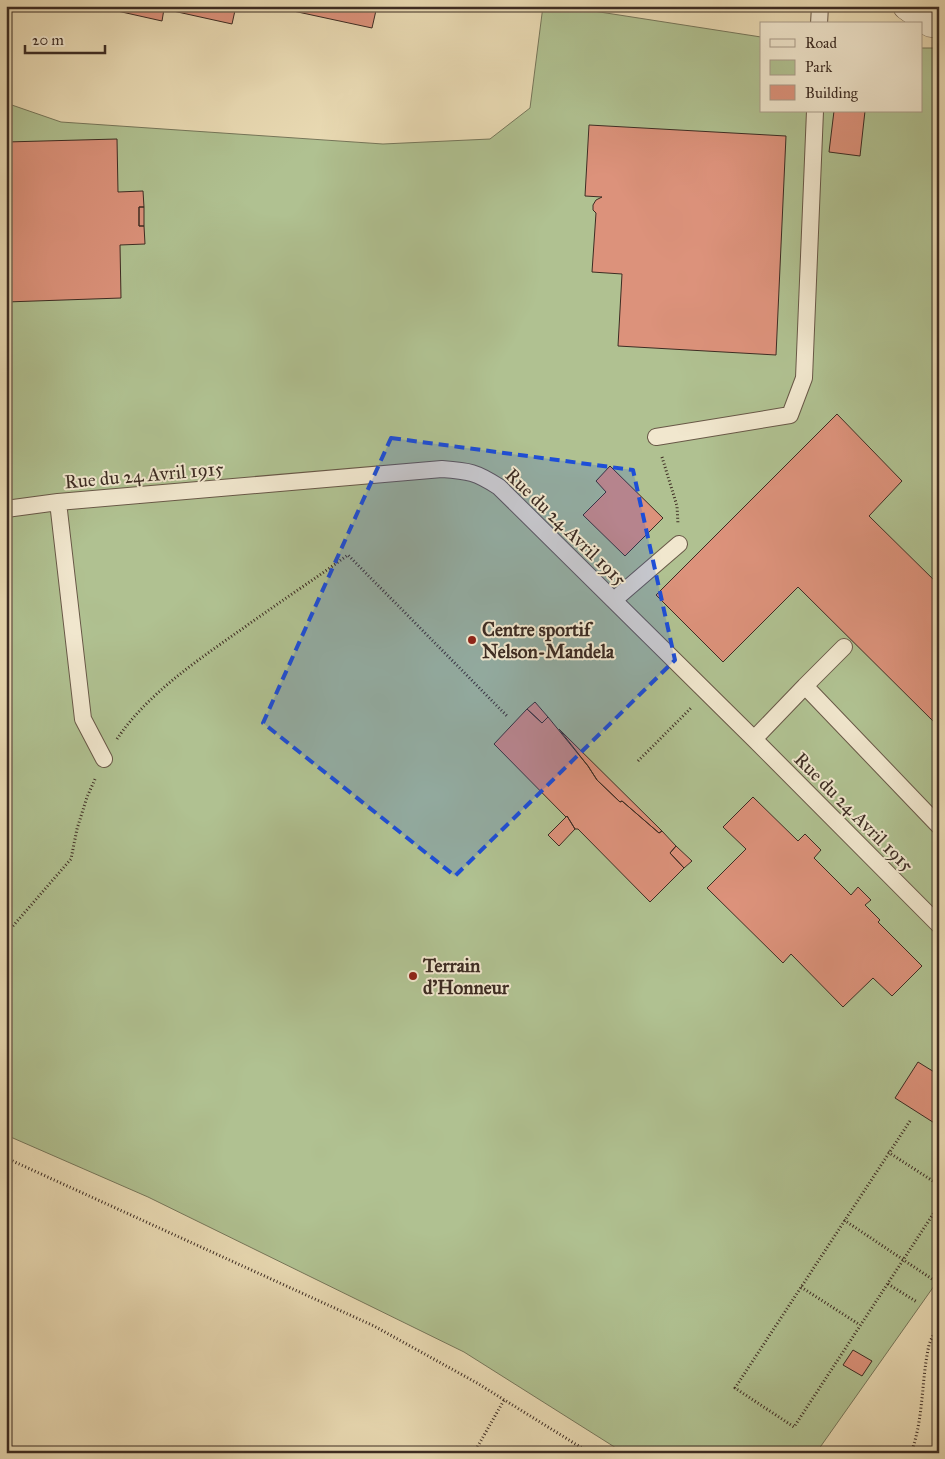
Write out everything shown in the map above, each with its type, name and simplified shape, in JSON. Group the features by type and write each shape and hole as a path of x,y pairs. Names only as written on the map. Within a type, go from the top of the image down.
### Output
{"street":[{"path":"906,6 931,23 939,23"}],"lane":[{"path":"819,22 820,6"},
{"path":"656,438 790,416 804,378 815,112"},
{"name":"Rue du 24 Avril 1915","path":"6,509 58,502 442,469 465,470 482,476 498,487 614,600 939,925"},
{"path":"58,502 83,719 104,759"},
{"path":"614,600 679,544"},
{"path":"754,739 844,646"},
{"path":"805,686 939,826"}],"path":[{"path":"656,438 677,506 679,544"},
{"path":"6,934 71,859 77,829 87,797 104,759 128,723 167,685 210,652 348,555 508,717"},
{"path":"638,761 706,692"},
{"path":"910,1121 735,1388 794,1427 939,1205"},
{"path":"888,1152 939,1185"},
{"path":"6,1158 374,1326 477,1384 590,1453"},
{"path":"844,1220 932,1278"},
{"path":"888,1284 917,1302"},
{"path":"801,1287 860,1325"},
{"path":"912,1453 920,1421 923,1384 930,1343 939,1324"},
{"path":"474,1453 504,1400"}],"highlighted area":[{"path":"391,438 633,470 675,660 455,876 263,723"}],"green space":[{"name":"Centre sportif Nelson-Mandela","path":"543,6 561,6 760,37 760,112 922,112 922,48 939,48 939,1279 816,1453 624,1453 464,1352 148,1197 6,1135 6,103 61,122 383,144 490,139 530,108"}],"building":[{"path":"95,6 236,6 232,24 164,9 162,21"},
{"path":"270,6 377,6 372,28"},
{"path":"834,112 865,112 860,156 829,152"},
{"path":"589,125 786,136 776,355 618,346 622,274 592,272 596,213 593,210 593,205 596,200 602,197 585,196"},
{"path":"117,139 118,192 143,191 144,207 139,207 139,226 144,226 145,244 120,245 121,298 6,302 6,142"},
{"path":"139,207 144,207 144,226 139,226"},
{"path":"837,414 902,481 869,516 939,585 939,727 798,587 723,662 656,595"},
{"path":"610,466 663,518 625,556 583,515 606,492 596,481"},
{"path":"535,702 548,717 542,723 527,709"},
{"path":"527,709 542,723 548,717 597,780 620,802 622,801 659,833 662,831 676,846 670,853 684,868 650,902 578,829 575,829 567,816 494,744"},
{"path":"559,729 662,831 659,833 622,801 620,802 597,780"},
{"path":"753,797 798,841 805,834 821,850 814,858 851,895 858,887 871,900 865,905 880,920 878,922 922,966 892,996 873,978 843,1007 791,954 783,963 707,888 746,849 723,827"},
{"path":"567,816 575,829 559,846 548,835"},
{"path":"676,846 692,861 684,868 670,853"},
{"path":"918,1062 939,1075 939,1126 895,1098"},
{"path":"853,1350 872,1361 862,1376 843,1365"}],"place":[{"name":"Centre sportif Nelson-Mandela","path":"472,640"},
{"name":"Terrain d'Honneur","path":"413,976"}]}
